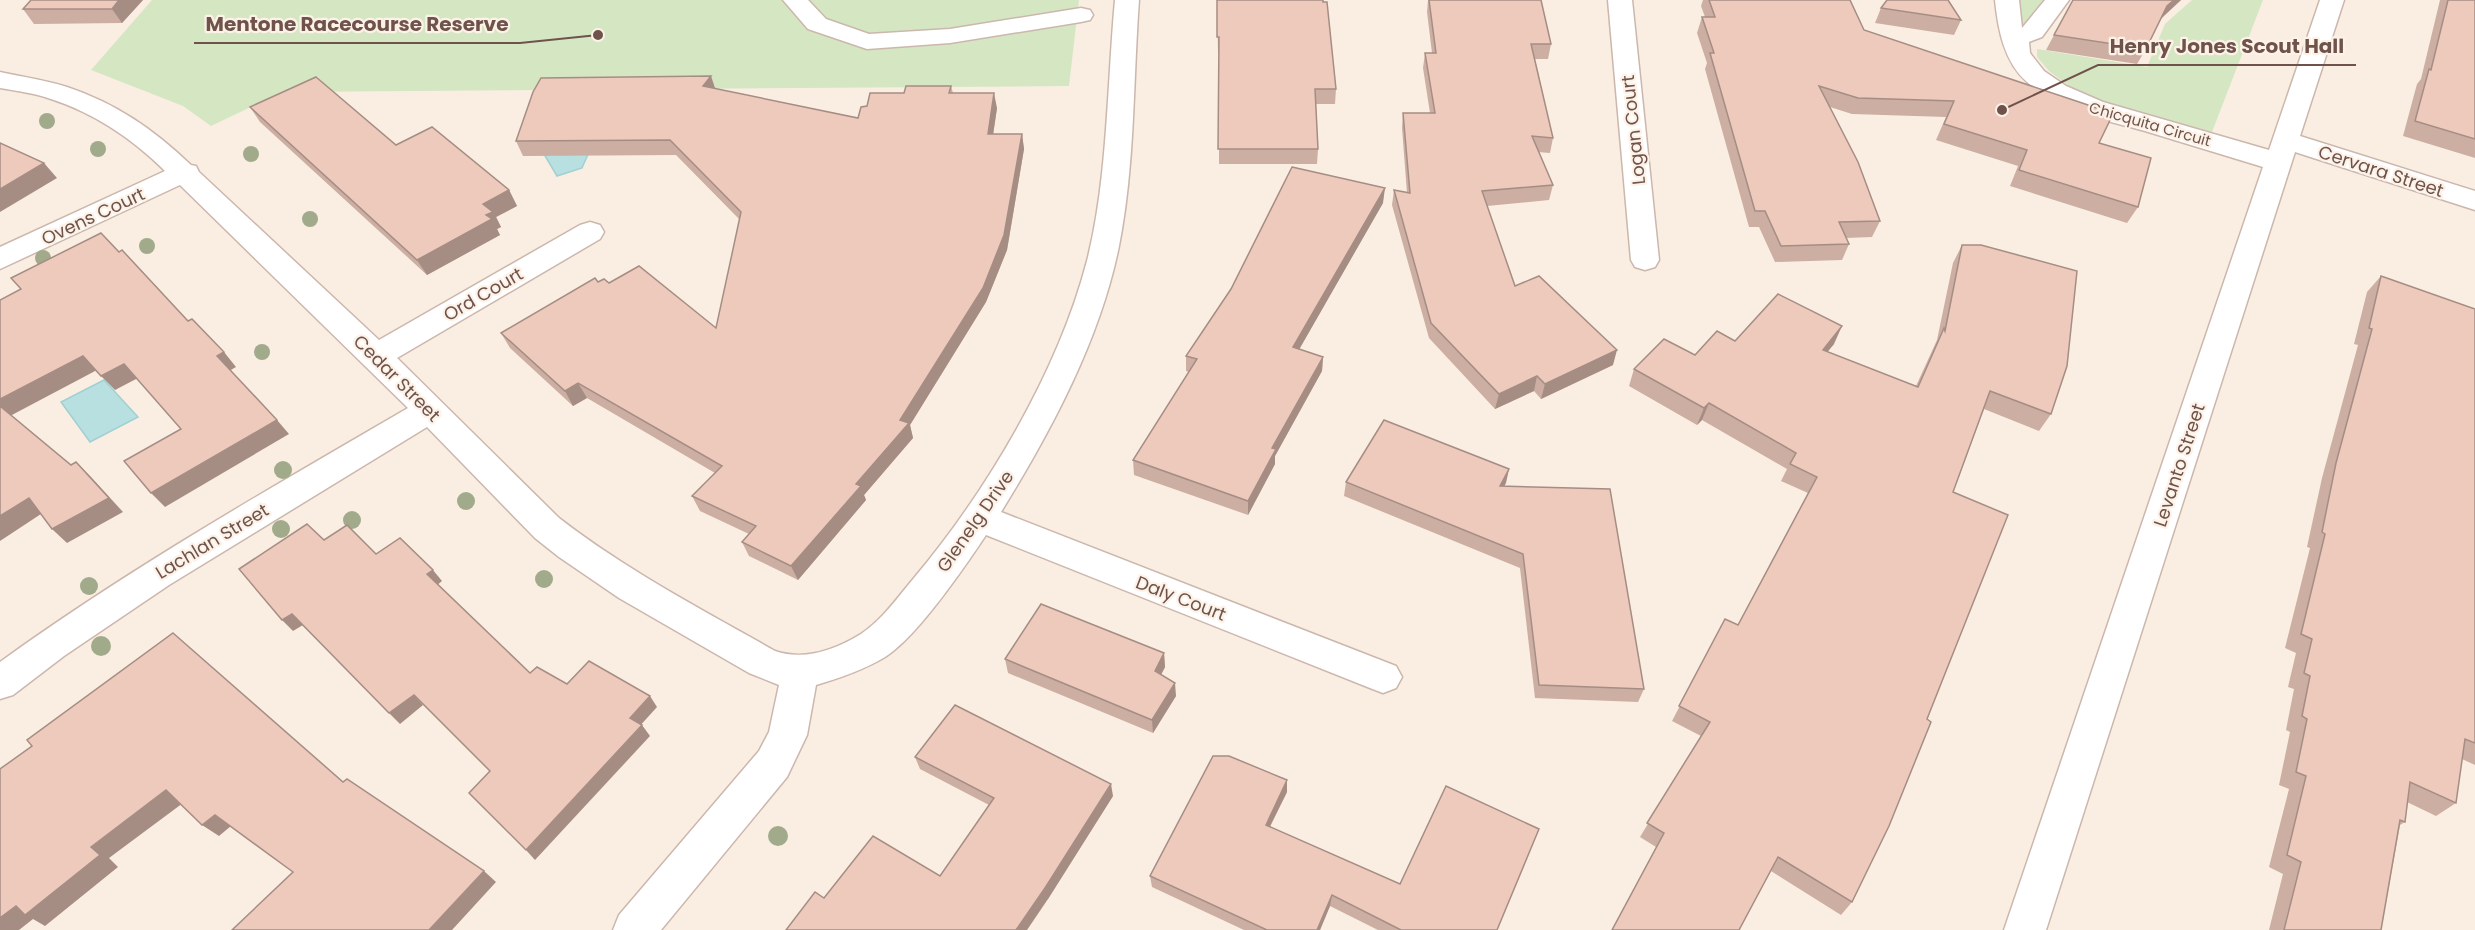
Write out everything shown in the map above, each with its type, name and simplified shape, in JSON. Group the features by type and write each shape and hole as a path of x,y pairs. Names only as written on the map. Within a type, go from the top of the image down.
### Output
{"street":[{"path":"795,0 817,24 867,42 950,36 1081,15"},
{"name":"Glenelg Drive","path":"800,672 838,663 873,645 886,635 954,555 1011,471 1036,425 1078,333 1096,286 1112,207 1127,0"},
{"name":"Logan Court","path":"1620,0 1645,260"},
{"name":"Chicquita Circuit","path":"2007,0 2010,28 2016,38 2018,54 2024,64 2044,84 2067,98 2094,108 2282,151"},
{"path":"2016,38 2033,32 2057,0"},
{"name":"Levanto Street","path":"2025,930 2332,0"},
{"name":"Cedar Street","path":"0,80 57,92 97,108 142,134 186,172 376,356 514,497 571,547 632,588 762,662 775,668 800,672"},
{"name":"Cervara Street","path":"2282,151 2475,201"},
{"name":"Ovens Court","path":"0,259 186,172"},
{"name":"Ord Court","path":"376,356 590,232"},
{"name":"Lachlan Street","path":"0,682 52,643 174,563 430,410"},
{"name":"Daly Court","path":"979,518 1383,677"},
{"path":"634,930 773,764 788,735 800,672"}],"green space":[{"path":"152,0 1079,0 1069,86 282,92 211,126 183,106 91,70"},
{"path":"2016,0 2045,0 2021,29"},
{"path":"2192,0 2263,0 2212,132 2097,100 2073,89 2049,71 2037,57 2037,49 2147,67 2165,24"}],"water":[{"path":"541,149 589,152 582,168 557,176"},
{"path":"104,380 138,417 90,442 61,402"}],"building":[{"path":"31,0 119,0 112,9 23,9"},
{"path":"1217,0 1323,0 1327,2 1336,89 1315,89 1318,149 1218,149"},
{"path":"1429,0 1541,0 1551,44 1531,44 1553,138 1532,136 1553,185 1482,191 1515,286 1539,276 1617,350 1545,384 1537,376 1499,394 1431,323 1394,190 1410,193 1403,113 1435,113 1425,53 1436,53"},
{"path":"1709,0 1850,0 1864,30 2103,110 2101,113 2112,116 2099,143 2151,158 2138,207 2019,170 2027,150 1944,124 1954,101 1858,98 1819,86 1858,162 1880,221 1839,222 1849,244 1781,246 1765,211 1755,211 1710,53 1714,53 1702,17 1715,17"},
{"path":"1887,0 1948,0 1961,20 1881,8"},
{"path":"2073,0 2174,0 2167,6 2146,49 2054,35"},
{"path":"2448,0 2475,0 2475,139 2415,121 2429,69 2431,70"},
{"path":"711,76 703,86 858,118 861,107 867,106 870,93 904,93 906,86 951,86 949,93 994,93 988,134 1022,134 1004,235 983,288 900,420 909,423 856,484 861,486 791,566 742,542 756,526 692,496 722,466 578,383 565,391 501,333 595,278 598,282 604,279 609,283 639,266 716,328 741,212 670,140 516,141 533,92 541,78"},
{"path":"316,77 396,145 432,127 509,190 483,204 493,212 486,215 492,219 417,260 250,107"},
{"path":"0,143 44,163 0,189"},
{"path":"1292,167 1385,188 1293,347 1323,357 1272,448 1276,449 1248,501 1133,460 1197,359 1186,356 1231,289"},
{"path":"101,233 119,252 122,250 188,321 192,319 224,352 217,356 277,420 151,493 124,461 181,429 124,364 101,376 83,356 0,399 0,300 21,289 11,278"},
{"path":"1962,245 1981,245 2077,271 2067,366 2051,414 1990,391 1953,492 2008,515 1927,719 1931,722 1889,826 1852,902 1778,857 1739,930 1612,930 1664,833 1647,823 1710,722 1679,706 1725,619 1738,625 1817,477 1790,464 1796,453 1709,403 1704,408 1634,369 1664,339 1695,355 1717,331 1735,341 1778,294 1842,326 1823,350 1918,387 1944,328 1945,331"},
{"path":"2381,276 2475,309 2475,743 2465,739 2456,803 2410,782 2405,822 2400,820 2381,930 2284,930 2301,862 2287,855 2306,776 2296,772 2307,719 2302,716 2310,676 2304,673 2312,639 2301,634 2325,534 2322,532 2336,463 2372,329 2369,328"},
{"path":"0,406 71,465 76,462 109,498 52,529 29,498 0,516"},
{"path":"1384,420 1509,469 1500,486 1610,489 1644,689 1539,685 1523,554 1346,482"},
{"path":"307,524 324,540 347,525 376,554 400,538 433,570 427,574 530,673 537,667 567,684 589,661 650,696 630,718 642,725 526,850 469,793 490,771 414,695 389,713 292,614 282,620 239,569"},
{"path":"1041,604 1164,653 1155,671 1175,683 1152,720 1005,659"},
{"path":"173,633 343,782 347,779 484,871 429,930 232,930 293,872 215,815 202,825 166,790 91,847 100,855 25,915 16,906 0,918 0,769 32,746 27,740"},
{"path":"955,705 1111,784 1016,930 786,930 815,892 824,898 873,836 940,876 994,798 915,757"},
{"path":"1213,756 1229,756 1287,780 1266,825 1400,884 1446,786 1539,829 1497,930 1401,930 1332,895 1317,930 1267,930 1150,876"}],"place":[{"name":"Mentone Racecourse Reserve","path":"598,35"},
{"name":"Henry Jones Scout Hall","path":"2002,110"}]}
